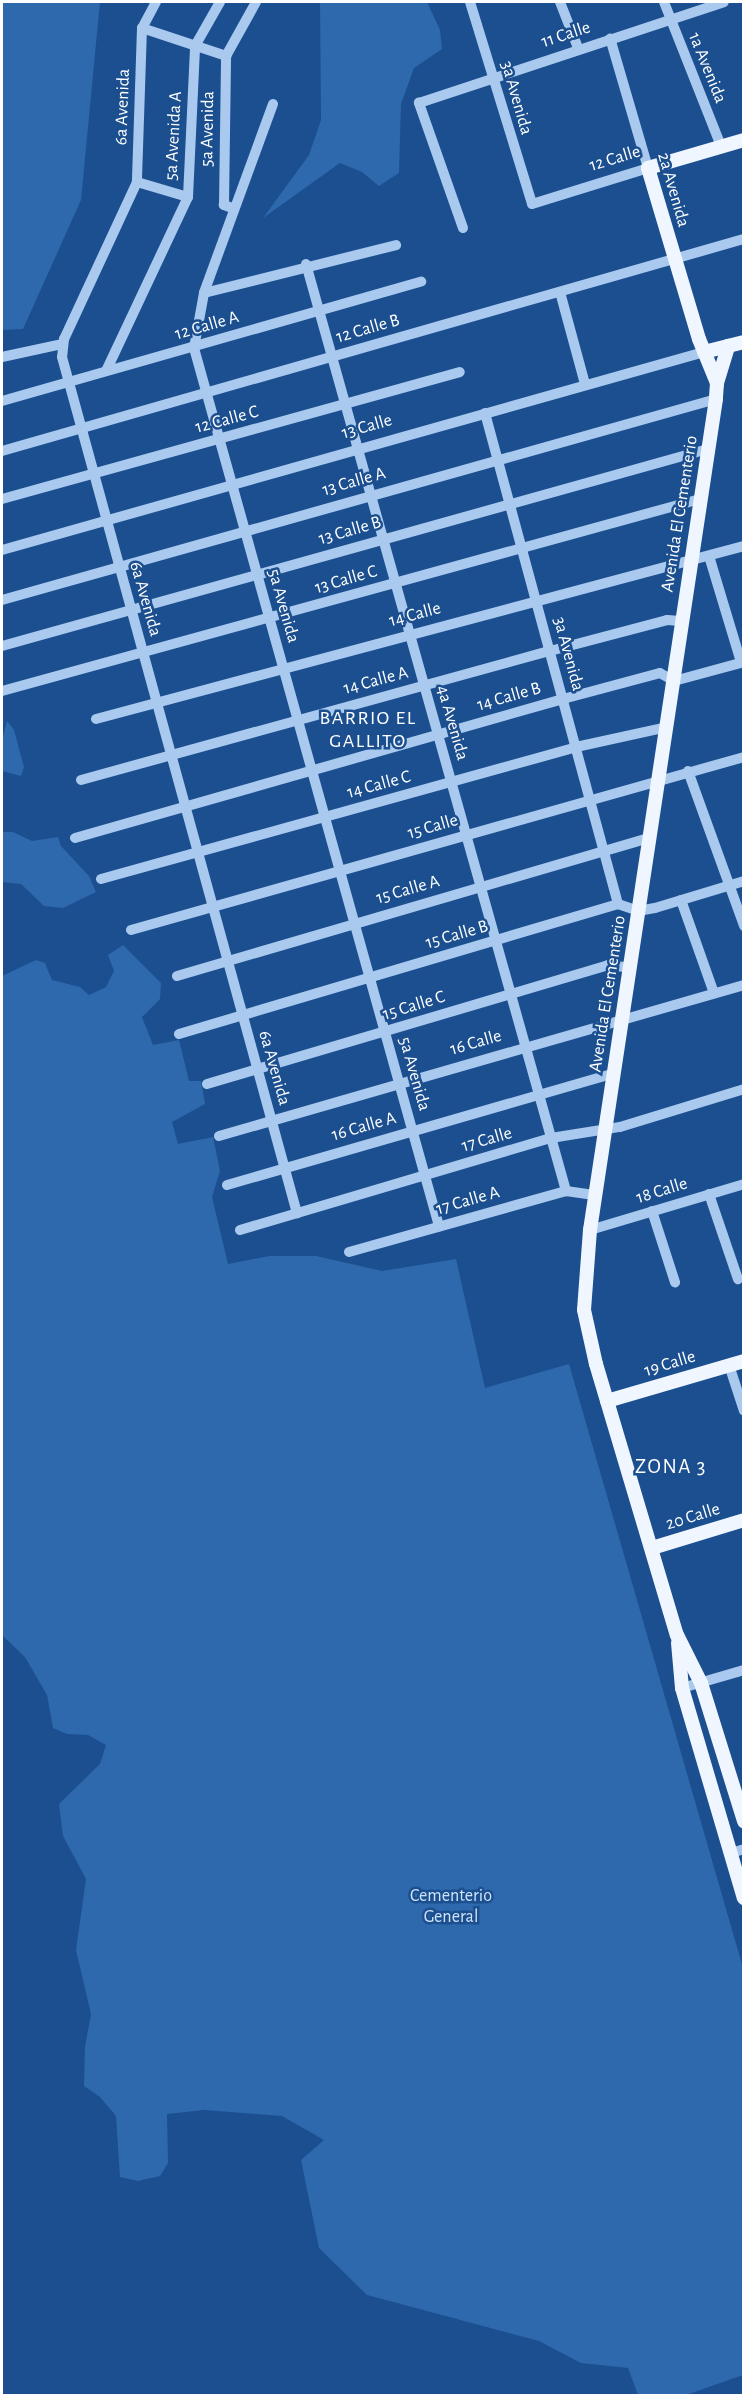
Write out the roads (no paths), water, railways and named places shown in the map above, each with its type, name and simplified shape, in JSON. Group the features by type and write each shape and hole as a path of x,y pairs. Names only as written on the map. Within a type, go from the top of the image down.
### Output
{"main road":[{"name":"12 Calle","path":"648,168 744,140"},
{"name":"2a Avenida","path":"648,168 704,352"},
{"name":"13 Calle","path":"704,352 744,342"},
{"path":"717,383 728,346"},
{"name":"Avenida El Cementerio","path":"704,352 717,383 716,399 699,499 674,681 590,1230 584,1310 607,1401 678,1635 701,1683 744,1821"},
{"name":"19 Calle","path":"607,1401 744,1360"},
{"name":"20 Calle","path":"652,1548 744,1520"},
{"name":"Avenida El Cementerio","path":"678,1635 682,1688 737,1851 744,1898"}],"street":[{"name":"6a Avenida","path":"156,2 142,28 137,182 62,344 66,382 81,428 297,1213"},
{"name":"5a Avenida A","path":"106,369 188,196 195,46 220,2"},
{"name":"5a Avenida","path":"256,2 226,56 224,205 232,208 204,293 194,348 439,1226"},
{"name":"3a Avenida","path":"470,2 532,204"},
{"path":"560,2 578,48"},
{"name":"1a Avenida","path":"664,2 721,146"},
{"name":"11 Calle","path":"464,228 419,104 494,76 724,2"},
{"path":"142,28 226,56"},
{"name":"2a Avenida","path":"610,38 648,168"},
{"path":"232,208 243,191 273,104"},
{"name":"12 Calle","path":"532,204 648,168"},
{"path":"137,182 188,196"},
{"name":"12 Calle B","path":"2,451 744,239"},
{"path":"204,293 306,264 396,245"},
{"name":"4a Avenida","path":"306,264 566,1191"},
{"name":"12 Calle A","path":"2,401 106,369 194,348 421,282"},
{"path":"560,291 585,384"},
{"path":"2,357 62,344"},
{"name":"13 Calle","path":"2,550 106,522 231,483 704,352"},
{"name":"12 Calle C","path":"2,499 460,372"},
{"name":"13 Calle A","path":"2,600 498,458 716,399"},
{"name":"3a Avenida","path":"485,413 618,904"},
{"name":"13 Calle B","path":"2,645 708,449"},
{"name":"13 Calle C","path":"2,691 396,583 521,546 699,499"},
{"name":"14 Calle","path":"96,719 744,546"},
{"path":"709,556 742,662"},
{"name":"14 Calle A","path":"81,780 550,651 667,620 681,621"},
{"name":"14 Calle B","path":"75,838 660,673 674,681 742,662"},
{"name":"14 Calle C","path":"101,879 576,747 667,727"},
{"name":"15 Calle","path":"131,930 659,779 744,757"},
{"path":"688,771 744,926"},
{"name":"15 Calle A","path":"177,976 649,838"},
{"path":"618,904 638,911 744,881"},
{"path":"681,900 714,993"},
{"name":"15 Calle B","path":"179,1034 618,904"},
{"name":"15 Calle C","path":"207,1084 608,965 630,968"},
{"name":"16 Calle","path":"219,1136 744,985"},
{"name":"16 Calle A","path":"227,1185 614,1073"},
{"name":"17 Calle","path":"240,1230 551,1138 605,1129 744,1089"},
{"name":"18 Calle","path":"590,1230 744,1184"},
{"name":"17 Calle A","path":"349,1252 566,1191 596,1195"},
{"path":"709,1194 738,1279"},
{"path":"652,1211 675,1282"},
{"path":"729,1365 744,1411"},
{"path":"682,1688 744,1670"}],"district":[{"name":"BARRIO EL GALLITO","path":"368,730"},
{"name":"ZONA 3","path":"671,1467"}],"park label":[{"name":"Cementerio General","path":"451,1907"}]}
